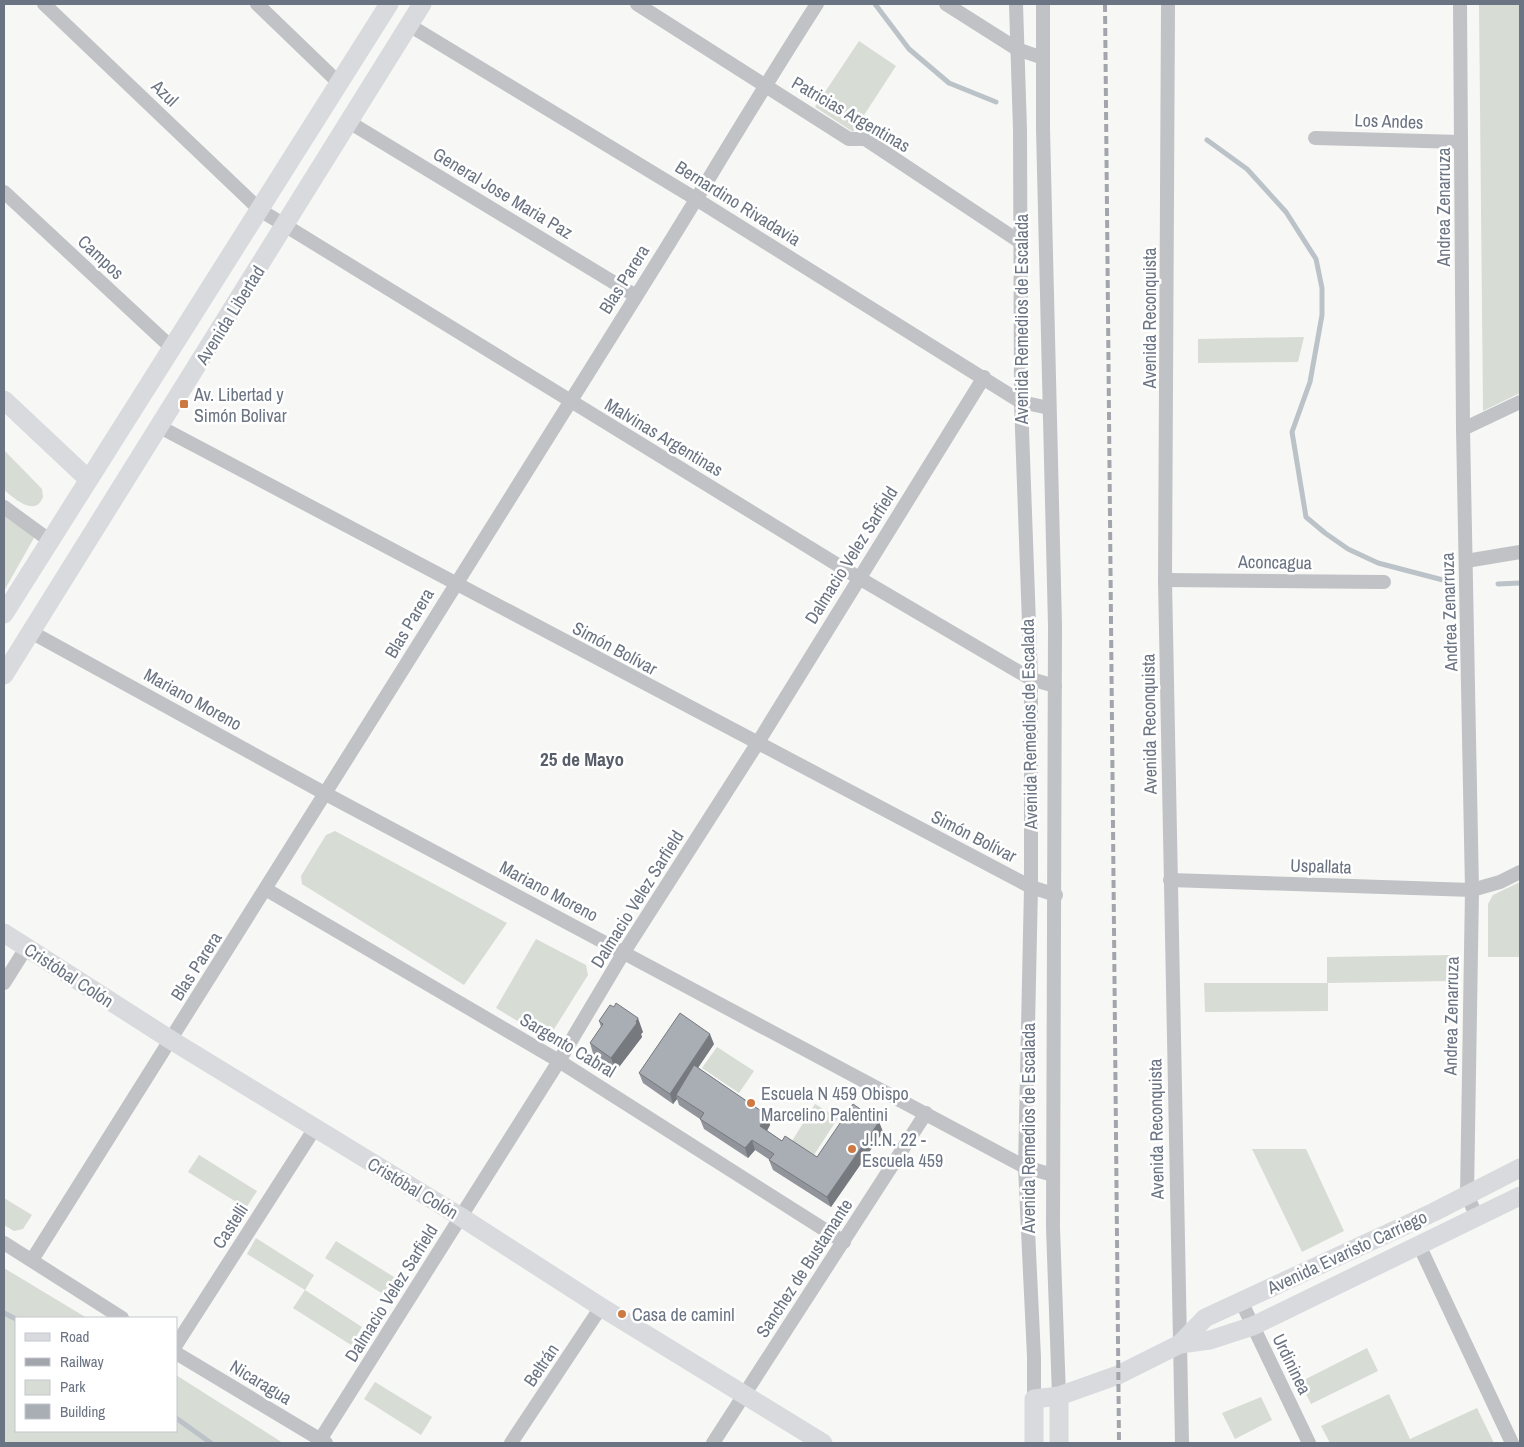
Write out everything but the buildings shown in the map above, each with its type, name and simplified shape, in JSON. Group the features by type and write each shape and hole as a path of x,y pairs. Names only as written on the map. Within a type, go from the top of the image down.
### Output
{"street":[{"name":"Azul","path":"44,4 260,210"},
{"path":"257,4 339,83"},
{"name":"Avenida Libertad","path":"4,614 389,4"},
{"name":"Avenida Libertad","path":"4,675 422,4"},
{"name":"Patricias Argentinas","path":"637,4 850,139 865,139 1020,242"},
{"name":"Blas Parera","path":"32,1260 267,890 454,584 817,4"},
{"path":"946,4 1017,49 1043,61"},
{"name":"Avenida Remedios de Escalada","path":"1016,4 1020,130 1021,402 1030,679 1031,887 1025,1167 1034,1357 1034,1443"},
{"name":"Avenida Remedios de Escalada","path":"1043,4 1043,129 1055,686 1056,894 1053,1228 1060,1443"},
{"name":"Avenida Reconquista","path":"1168,4 1165,580 1182,1443"},
{"name":"Andrea Zenarruza","path":"1460,4 1463,430 1472,890 1467,1195 1477,1217"},
{"name":"Bernardino Rivadavia","path":"409,25 696,199 1021,402 1049,408"},
{"name":"General Jose Maria Paz","path":"349,122 636,296"},
{"name":"Los Andes","path":"1315,138 1461,142"},
{"name":"Campos","path":"4,192 173,349"},
{"name":"Malvinas Argentinas","path":"260,210 859,578 1030,679 1055,686"},
{"name":"Dalmacio Velez Sarfield","path":"323,1441 560,1061 624,952 758,744 984,378"},
{"path":"4,400 88,479"},
{"path":"1463,430 1520,402"},
{"name":"Simón Bolívar","path":"160,427 454,584 1031,887 1056,894"},
{"path":"4,507 49,540"},
{"path":"1466,561 1520,552"},
{"name":"Aconcagua","path":"1165,580 1384,582"},
{"name":"Mariano Moreno","path":"31,632 326,794 1025,1167 1053,1176"},
{"name":"Uspallata","path":"1170,880 1472,890 1500,882 1520,872"},
{"name":"Sargento Cabral","path":"267,890 560,1061 844,1242"},
{"name":"Cristóbal Colón","path":"4,933 171,1040 461,1217 601,1307 823,1443"},
{"path":"4,983 26,948"},
{"name":"Sanchez de Bustamante","path":"713,1443 926,1113"},
{"name":"Castelli","path":"178,1342 315,1128"},
{"name":"Avenida Evaristo Carriego","path":"1180,1344 1205,1318 1467,1195 1520,1168"},
{"name":"Avenida Evaristo Carriego","path":"1034,1399 1059,1396 1118,1375 1180,1344 1210,1340 1252,1326 1520,1196"},
{"path":"4,1243 120,1317"},
{"path":"1419,1245 1512,1443"},
{"name":"Urdininea","path":"1240,1301 1309,1443"},
{"name":"Beltrán","path":"511,1443 601,1307"},
{"name":"Nicaragua","path":"178,1354 323,1441"}],"green space":[{"path":"1479,4 1520,4 1520,393 1483,411"},
{"path":"859,41 896,66 853,132 815,107"},
{"path":"1304,337 1298,362 1198,363 1198,339"},
{"path":"4,450 42,489 43,497 35,506 24,504 4,490"},
{"path":"4,513 35,536 4,591"},
{"path":"335,831 507,923 464,985 302,884 301,876 326,835"},
{"path":"1520,882 1520,957 1488,957 1488,904 1493,895"},
{"path":"536,939 586,965 588,975 551,1034 542,1036 496,1008"},
{"path":"1451,955 1451,981 1328,983 1328,1011 1205,1012 1204,983 1327,983 1327,957"},
{"path":"717,1047 754,1071 739,1093 702,1068"},
{"path":"815,1104 838,1118 814,1155 792,1141"},
{"path":"1252,1149 1306,1149 1344,1231 1302,1252"},
{"path":"199,1155 257,1191 246,1208 188,1172"},
{"path":"4,1198 32,1215 23,1229 14,1231 4,1225"},
{"path":"256,1238 314,1275 305,1290 247,1254"},
{"path":"336,1241 394,1277 383,1294 325,1258"},
{"path":"4,1268 85,1317 15,1317 15,1432 178,1432 178,1376 283,1443 4,1443"},
{"path":"305,1290 362,1327 351,1345 293,1308"},
{"path":"1367,1348 1378,1371 1311,1404 1300,1382"},
{"path":"375,1382 432,1417 421,1435 364,1399"},
{"path":"1389,1394 1410,1439 1477,1408 1494,1443 1330,1443 1321,1426"},
{"path":"1261,1397 1272,1420 1235,1439 1222,1413"}],"waterway":[{"path":"875,4 909,49 949,83 996,102"},
{"path":"1207,140 1247,169 1286,212 1316,259 1322,288 1322,315 1310,382 1292,432 1306,517 1348,549 1378,563 1443,580"},
{"path":"1498,584 1520,583"},
{"path":"4,1313 15,1318"},
{"path":"178,1419 211,1443"}],"railway":[{"path":"1105,4 1119,1443"}],"place":[{"name":"Av. Libertad y Simón Bolivar","path":"184,404"},
{"name":"Escuela N 459 Obispo Marcelino Palentini","path":"751,1103"},
{"name":"J.I.N. 22 - Escuela 459","path":"852,1149"},
{"name":"Casa de caminl","path":"622,1314"}],"district":[{"name":"25 de Mayo","path":"582,759"}]}
